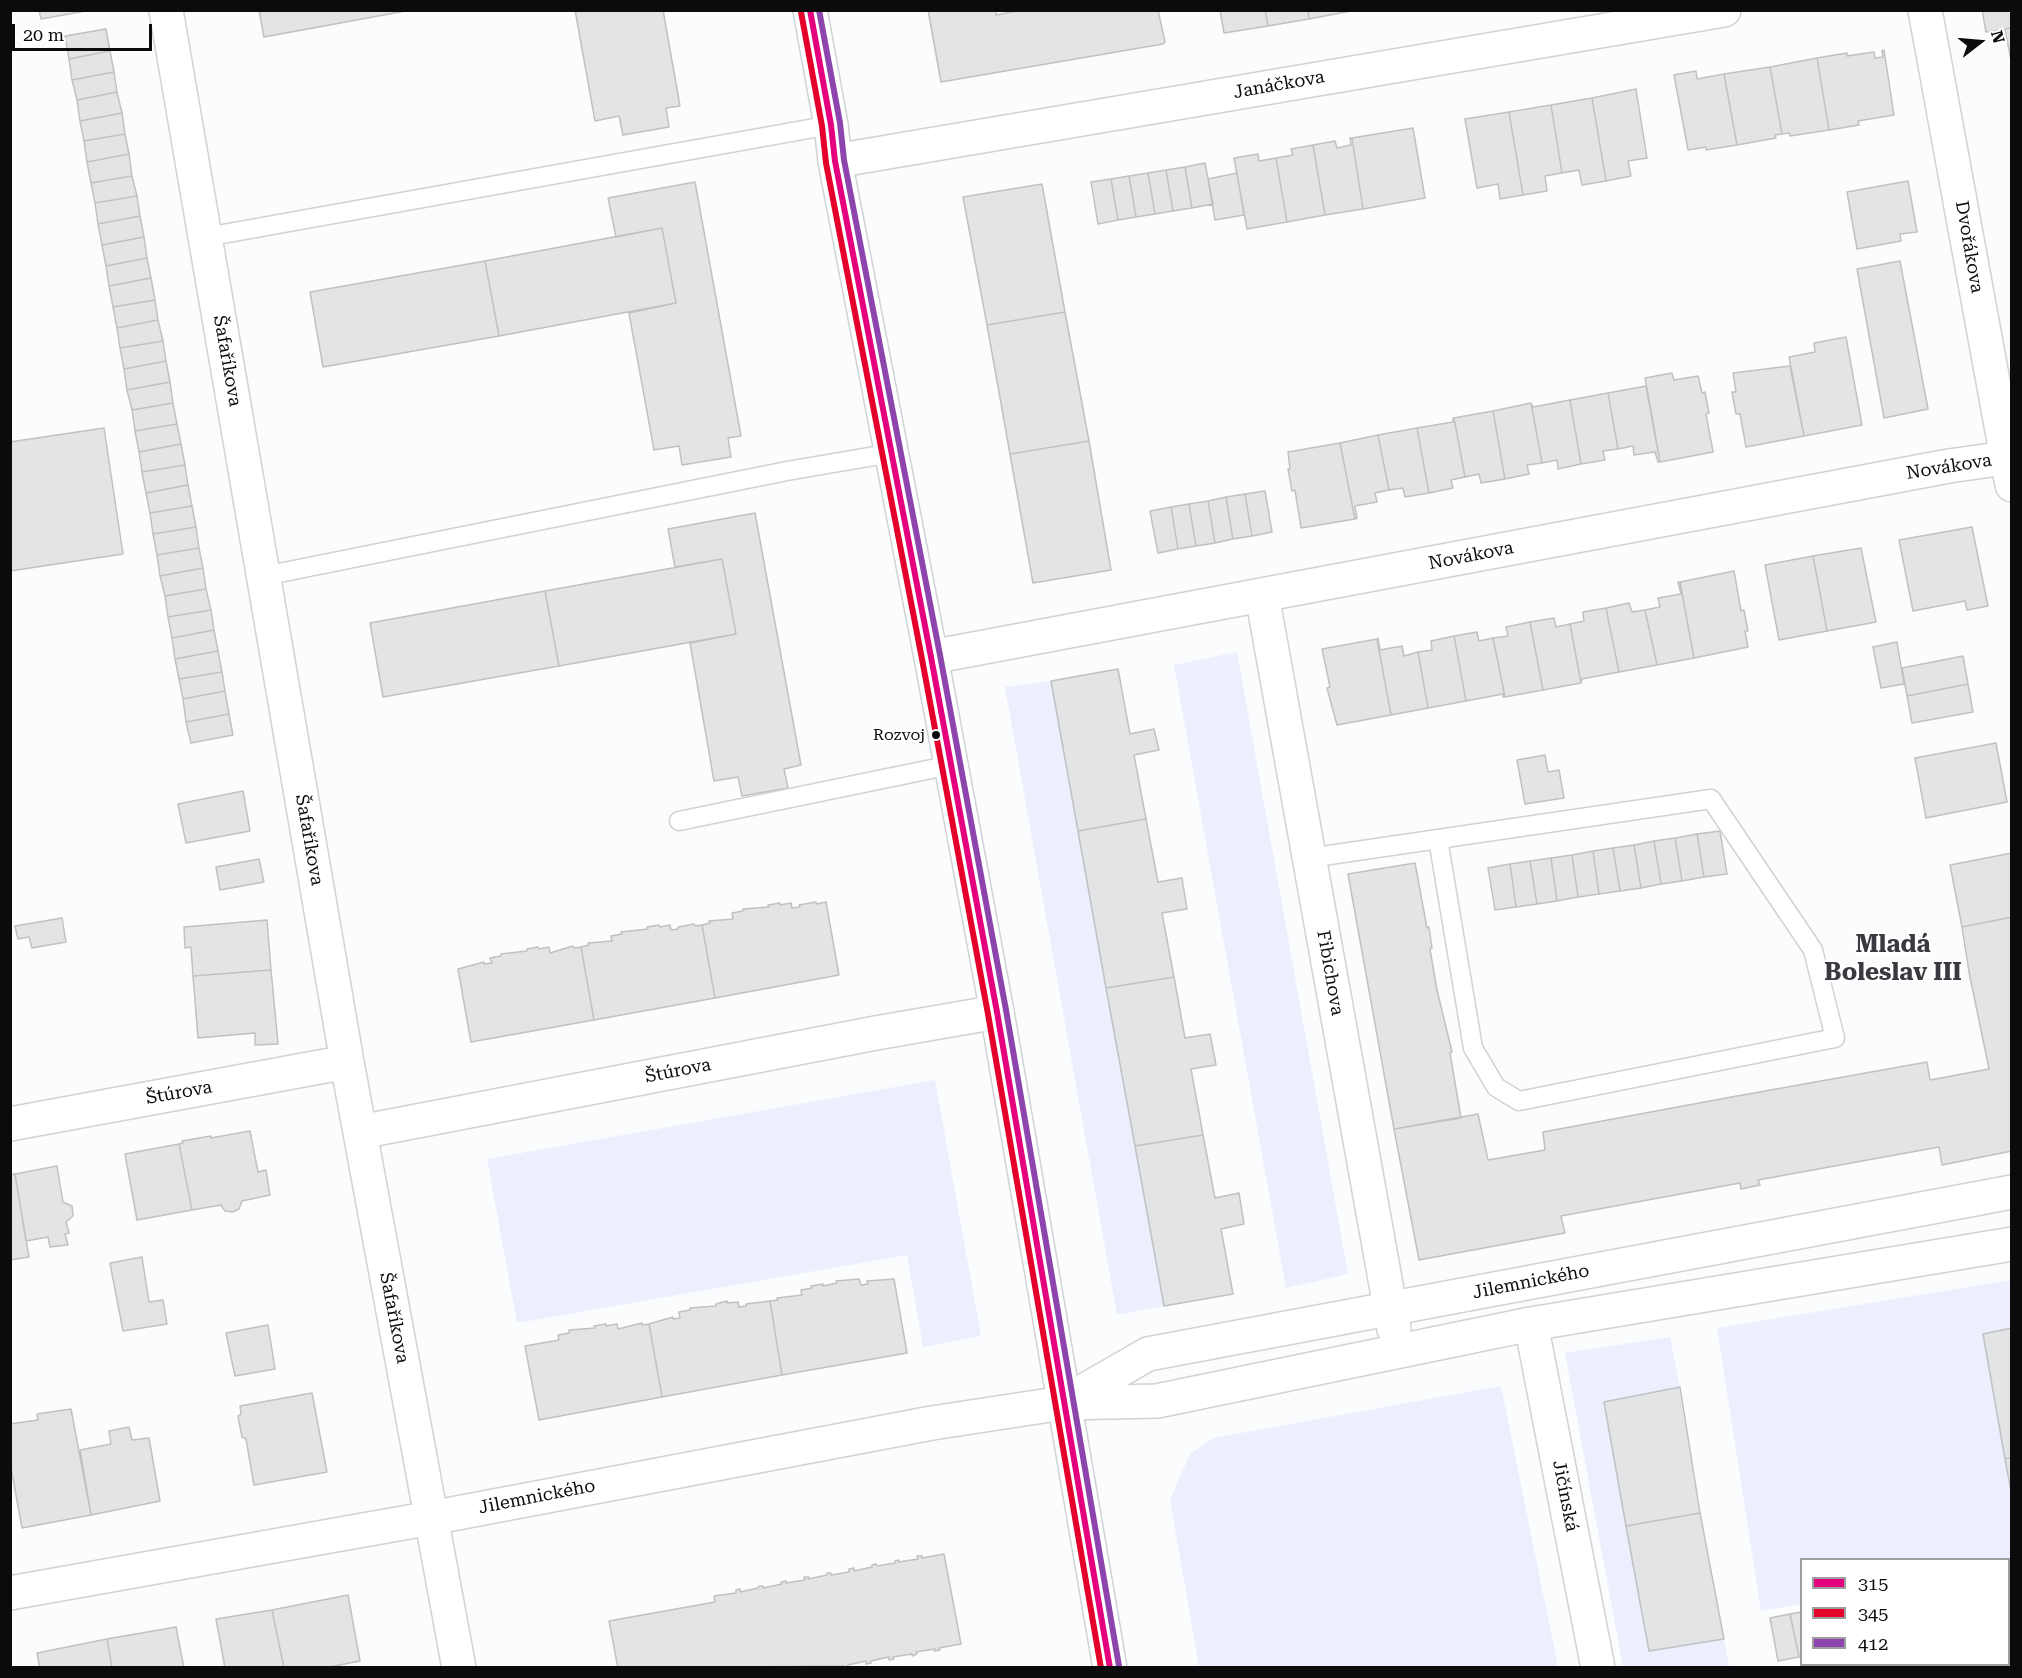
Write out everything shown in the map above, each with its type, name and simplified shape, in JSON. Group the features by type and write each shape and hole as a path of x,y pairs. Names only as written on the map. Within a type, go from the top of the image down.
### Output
{"street":[{"name":"Šafaříkova","path":"166,10 347,1062 459,1668"},
{"path":"810,10 831,125 835,161 997,1012 1110,1668"},
{"name":"Janáčkova","path":"835,161 1724,10"},
{"name":"Dvořákova","path":"1925,10 2010,467"},
{"name":"Novákova","path":"931,657 1948,466 2010,467"},
{"name":"Fibichova","path":"1262,595 1399,1351"},
{"name":"Štúrova","path":"360,1132 997,1012"},
{"name":"Štúrova","path":"10,1124 347,1062"},
{"name":"Jilemnického","path":"1063,1403 1148,1353 2012,1192"},
{"name":"Jilemnického","path":"10,1593 430,1518 932,1423 1063,1403 1157,1401 1530,1324 2012,1244"},
{"name":"Jičínská","path":"1530,1324 1598,1668"}],"lane":[{"path":"206,237 831,125"},
{"path":"264,576 787,471 892,453"},
{"path":"679,821 951,765"},
{"path":"1309,858 1438,839 1711,799 1813,950 1835,1038 1519,1101 1496,1087 1473,1048 1438,839"}],"shaded area":[{"path":"1237,652 1348,1274 1286,1288 1174,665"},
{"path":"1051,681 1164,1306 1117,1315 1005,687"},
{"path":"935,1080 981,1336 923,1347 907,1255 517,1323 487,1159"},
{"path":"2011,1280 2011,1328 1983,1334 2011,1497 2011,1654 2010,1558 1800,1558 1800,1604 1761,1611 1717,1328"},
{"path":"1670,1337 1680,1387 1604,1402 1649,1650 1724,1639 1729,1667 1623,1667 1565,1353"},
{"path":"1501,1386 1558,1667 1199,1667 1170,1500 1190,1454 1213,1438"}],"building":[{"path":"39,10 91,10 41,19"},
{"path":"259,10 411,10 264,37"},
{"path":"575,10 663,10 680,106 666,108 669,127 623,135 619,116 595,121"},
{"path":"928,10 996,10 996,15 1021,10 1158,10 1165,42 941,82"},
{"path":"1220,10 1265,10 1268,26 1224,33"},
{"path":"1265,10 1308,10 1309,19 1268,26"},
{"path":"1308,10 1351,10 1351,11 1309,19"},
{"path":"1982,10 2012,10 2012,28 1986,32"},
{"path":"2012,28 2012,66 2005,29"},
{"path":"106,29 110,51 69,59 65,36"},
{"path":"1884,50 1894,115 1858,121 1859,125 1829,130 1817,58 1847,53 1847,56 1874,52 1875,58 1883,57 1882,51"},
{"path":"110,51 114,72 72,80 69,59"},
{"path":"1817,58 1829,130 1790,136 1789,133 1782,134 1770,67"},
{"path":"1770,67 1782,134 1775,135 1776,138 1737,145 1724,74"},
{"path":"1696,71 1697,79 1724,74 1737,145 1706,150 1706,147 1688,150 1674,75"},
{"path":"114,72 117,92 77,100 72,80"},
{"path":"1636,89 1647,158 1628,161 1631,176 1606,181 1592,98"},
{"path":"117,92 122,113 80,121 77,100"},
{"path":"1592,98 1606,181 1582,185 1579,170 1562,173 1551,105"},
{"path":"1551,105 1562,173 1545,176 1547,191 1523,195 1509,112"},
{"path":"1509,112 1523,195 1500,199 1498,184 1477,188 1465,119"},
{"path":"122,113 125,134 84,141 80,121"},
{"path":"1413,128 1425,198 1363,209 1352,138"},
{"path":"125,134 129,154 87,162 84,141"},
{"path":"1350,138 1352,138 1363,209 1325,215 1313,145 1335,141 1337,148 1351,145"},
{"path":"1313,145 1325,215 1287,222 1276,158 1293,155 1291,149"},
{"path":"129,154 132,176 91,183 87,162"},
{"path":"1258,154 1259,161 1276,158 1287,222 1247,229 1234,158"},
{"path":"1205,163 1213,204 1192,208 1185,167"},
{"path":"1185,167 1192,208 1173,211 1166,170"},
{"path":"1166,170 1173,211 1155,214 1148,173"},
{"path":"1148,173 1155,214 1136,217 1129,176"},
{"path":"1237,173 1244,215 1215,220 1208,179"},
{"path":"132,176 137,196 95,203 91,183"},
{"path":"1129,176 1136,217 1118,220 1111,179"},
{"path":"1111,179 1118,220 1098,224 1091,182"},
{"path":"1908,181 1917,232 1900,234 1901,241 1857,249 1847,192"},
{"path":"695,182 741,436 728,438 731,457 682,465 679,446 654,450 629,313 676,303 662,228 616,237 608,198"},
{"path":"1042,184 1065,312 987,325 963,197"},
{"path":"137,196 140,216 98,224 95,203"},
{"path":"140,216 144,237 102,245 98,224"},
{"path":"662,228 676,303 499,336 485,261"},
{"path":"144,237 147,258 106,266 102,245"},
{"path":"147,258 151,278 109,286 106,266"},
{"path":"485,261 499,336 323,367 310,292"},
{"path":"1900,261 1928,409 1884,418 1857,269"},
{"path":"151,278 155,300 113,307 109,286"},
{"path":"155,300 158,320 117,328 113,307"},
{"path":"1065,312 1089,441 1010,454 987,325"},
{"path":"158,320 163,341 120,348 117,328"},
{"path":"1846,337 1862,425 1804,436 1789,357 1815,352 1814,343"},
{"path":"163,341 166,361 124,369 120,348"},
{"path":"166,361 170,382 127,390 124,369"},
{"path":"1790,366 1804,436 1746,447 1740,414 1736,414 1732,392 1736,392 1733,373"},
{"path":"1672,373 1674,380 1698,376 1702,393 1705,392 1709,413 1706,414 1713,452 1660,462 1645,378"},
{"path":"170,382 173,403 132,410 127,390"},
{"path":"1646,386 1660,462 1655,452 1634,455 1633,446 1618,449 1608,393"},
{"path":"1608,393 1618,449 1603,451 1605,460 1581,464 1570,400"},
{"path":"1570,400 1581,464 1558,469 1557,460 1542,463 1531,403 1533,407"},
{"path":"173,403 177,424 135,431 132,410"},
{"path":"1531,403 1542,463 1527,465 1529,474 1505,479 1493,411"},
{"path":"1493,411 1505,479 1481,483 1479,474 1465,477 1454,418"},
{"path":"1453,418 1465,477 1451,480 1453,488 1429,493 1417,428 1453,422"},
{"path":"177,424 181,444 139,452 135,431"},
{"path":"104,428 123,554 10,571 10,442"},
{"path":"1417,428 1429,493 1405,497 1403,488 1389,490 1378,435"},
{"path":"1378,435 1389,490 1375,493 1377,502 1355,506 1357,518 1355,519 1340,443"},
{"path":"1089,441 1111,570 1033,583 1010,454"},
{"path":"1340,443 1355,519 1301,528 1295,490 1292,491 1288,469 1290,469 1288,452"},
{"path":"181,444 185,465 142,472 139,452"},
{"path":"185,465 188,485 146,493 142,472"},
{"path":"188,485 192,506 150,513 146,493"},
{"path":"1265,491 1272,532 1252,536 1245,494"},
{"path":"1245,494 1252,536 1233,539 1226,497"},
{"path":"1226,497 1233,539 1215,543 1208,501"},
{"path":"1208,501 1215,543 1196,546 1189,504"},
{"path":"1189,504 1196,546 1178,549 1171,507"},
{"path":"192,506 196,527 153,534 150,513"},
{"path":"1171,507 1178,549 1158,553 1150,511"},
{"path":"755,513 801,765 784,769 788,788 742,796 738,777 714,781 690,643 736,634 722,559 675,567 668,529"},
{"path":"196,527 199,548 157,555 153,534"},
{"path":"1972,527 1988,606 1967,610 1965,601 1913,611 1899,540"},
{"path":"199,548 203,568 160,576 157,555"},
{"path":"1861,548 1876,622 1827,631 1813,556"},
{"path":"1813,556 1827,631 1779,640 1765,565"},
{"path":"722,559 736,634 559,666 545,591"},
{"path":"203,568 206,589 165,596 160,576"},
{"path":"1734,571 1741,611 1744,610 1748,631 1745,631 1748,647 1694,658 1680,582"},
{"path":"1678,582 1680,582 1694,658 1657,665 1645,610 1660,607 1658,598 1681,594"},
{"path":"206,589 211,610 168,617 165,596"},
{"path":"545,591 559,666 383,697 370,623"},
{"path":"1629,603 1632,612 1645,610 1657,665 1619,672 1606,608"},
{"path":"1606,608 1619,672 1582,679 1581,683 1570,624 1584,621 1583,612"},
{"path":"211,610 214,630 172,638 168,617"},
{"path":"1554,618 1556,627 1570,624 1581,683 1543,690 1530,622"},
{"path":"1530,622 1543,690 1505,697 1493,638 1508,636 1506,627"},
{"path":"214,630 218,651 175,659 172,638"},
{"path":"1477,632 1479,641 1493,638 1505,697 1503,694 1466,701 1454,636"},
{"path":"1454,636 1466,701 1428,708 1418,652 1432,650 1431,641"},
{"path":"1377,639 1380,650 1402,646 1404,656 1418,652 1428,708 1391,715"},
{"path":"1377,639 1391,715 1337,725 1327,688 1330,687 1322,649"},
{"path":"1897,642 1904,684 1881,688 1873,647"},
{"path":"218,651 222,672 179,679 175,659"},
{"path":"1963,656 1968,684 1907,696 1902,668"},
{"path":"1118,669 1130,734 1154,729 1159,750 1134,755 1146,819 1078,831 1051,681"},
{"path":"222,672 225,691 183,699 179,679"},
{"path":"1968,684 1973,712 1912,723 1907,696"},
{"path":"225,691 229,714 186,722 183,699"},
{"path":"229,714 233,735 191,743 186,722"},
{"path":"1996,743 2007,802 1926,818 1915,758"},
{"path":"1545,755 1548,772 1559,770 1564,798 1525,804 1517,760"},
{"path":"243,791 250,831 186,843 178,804"},
{"path":"1146,819 1158,882 1182,878 1187,909 1162,913 1174,977 1106,988 1078,831"},
{"path":"1720,831 1727,874 1704,877 1697,834"},
{"path":"1697,834 1704,877 1682,881 1675,838"},
{"path":"1675,838 1682,881 1661,884 1654,841"},
{"path":"1654,841 1661,884 1641,888 1634,845"},
{"path":"1634,845 1641,888 1620,891 1613,848"},
{"path":"1613,848 1620,891 1599,894 1593,851"},
{"path":"1593,851 1599,894 1578,897 1572,855"},
{"path":"2012,853 2012,917 1962,927 1950,865"},
{"path":"1572,855 1578,897 1557,901 1551,858"},
{"path":"1551,858 1557,901 1537,904 1530,861"},
{"path":"259,859 264,882 220,890 216,867"},
{"path":"1530,861 1537,904 1516,907 1510,864"},
{"path":"1415,863 1427,928 1429,927 1437,990 1452,1052 1450,1053 1461,1118 1394,1129 1348,874"},
{"path":"1510,864 1516,907 1495,910 1488,868"},
{"path":"816,902 816,904 826,902 839,975 715,998 702,925 710,923 709,921 733,919 732,913 743,911 743,909 769,907 768,905 780,903 780,905 791,903 792,908"},
{"path":"2012,917 2012,1151 1942,1165 1939,1147 1758,1180 1760,1185 1741,1189 1740,1183 1561,1216 1565,1233 1419,1260 1394,1129 1478,1114 1488,1160 1545,1150 1543,1132 1726,1098 1927,1062 1930,1080 1989,1069 1962,927"},
{"path":"62,918 66,942 32,948 29,937 18,939 15,926"},
{"path":"267,920 271,970 193,976 191,947 185,948 184,927"},
{"path":"694,924 695,926 702,925 715,998 594,1020 581,947 589,945 588,943 612,941 611,936 622,934 621,932 648,929 647,927 659,925 660,927 670,925 671,930"},
{"path":"573,946 574,948 581,947 594,1020 471,1042 458,969 484,962 484,964 492,963 490,958 501,956 501,954 527,951 527,949 538,947 539,949 549,947 550,953"},
{"path":"271,970 278,1044 255,1045 255,1033 198,1038 193,976"},
{"path":"1174,977 1185,1038 1210,1034 1216,1065 1191,1069 1203,1135 1135,1146 1106,988"},
{"path":"250,1131 258,1172 266,1170 270,1195 242,1201 239,1209 233,1212 225,1211 221,1205 192,1210 179,1144 183,1143 182,1141"},
{"path":"1203,1135 1215,1198 1239,1193 1244,1224 1221,1229 1233,1294 1164,1306 1135,1146"},
{"path":"179,1144 192,1210 137,1220 125,1154"},
{"path":"57,1166 63,1202 72,1206 73,1216 66,1222 69,1233 65,1234 68,1245 50,1247 48,1237 26,1241 15,1174"},
{"path":"15,1174 29,1257 10,1260 10,1175"},
{"path":"142,1257 149,1302 163,1300 167,1324 123,1331 110,1263"},
{"path":"859,1279 861,1285 868,1284 867,1281 894,1279 907,1353 782,1375 770,1301 802,1295 801,1290 812,1288 811,1286"},
{"path":"727,1301 727,1303 738,1302 739,1307 770,1301 782,1375 662,1397 649,1324 673,1317 673,1319 680,1318 679,1312 690,1310 690,1308 716,1306 716,1304"},
{"path":"642,1323 642,1325 649,1324 662,1397 539,1420 525,1346 559,1340 558,1335 569,1333 569,1330 595,1328 594,1326 606,1324 606,1326 617,1324 618,1329"},
{"path":"268,1325 275,1369 235,1376 226,1333"},
{"path":"2012,1328 2012,1457 2005,1459 1983,1334"},
{"path":"1680,1387 1700,1513 1626,1526 1604,1402"},
{"path":"312,1393 327,1472 254,1485 246,1439 242,1437 238,1416 241,1414 240,1406"},
{"path":"71,1409 91,1515 22,1528 10,1462 10,1424 38,1420 37,1414"},
{"path":"129,1427 132,1440 149,1438 160,1501 91,1515 80,1450 111,1444 109,1431"},
{"path":"2012,1457 2012,1497 2005,1459"},
{"path":"1700,1513 1724,1639 1649,1651 1626,1526"},
{"path":"944,1554 961,1644 939,1648 940,1650 916,1652 917,1654 912,1656 912,1654 893,1657 894,1659 889,1660 889,1657 866,1664 866,1661 848,1665 848,1668 843,1666 618,1668 609,1621 715,1602 714,1596 736,1593 736,1590 740,1589 740,1592 759,1586 763,1588 782,1584 781,1582 786,1581 786,1583 805,1580 804,1577 809,1577 808,1579 827,1575 827,1573 831,1575 849,1572 849,1569 854,1568 854,1571 876,1564 877,1566 895,1563 899,1560 899,1562 918,1559 917,1556 922,1556 922,1558"},
{"path":"348,1595 360,1661 324,1668 284,1668 272,1610"},
{"path":"272,1610 284,1668 225,1668 216,1619"},
{"path":"1800,1612 1800,1657 1799,1657 1790,1614"},
{"path":"1790,1614 1799,1657 1778,1661 1770,1618"},
{"path":"176,1627 184,1668 112,1668 107,1639"},
{"path":"107,1639 112,1668 40,1668 37,1653"}],"transit line":[{"name":"315","path":"810,10 831,125 835,161 997,1012 1110,1668"},
{"name":"412","path":"819,10 840,123 844,160 1006,1010 1119,1666"},
{"name":"345","path":"801,12 822,126 826,163 988,1014 1101,1668"}],"place":[{"name":"Rozvoj","path":"936,735"}],"district":[{"name":"Mladá Boleslav III","path":"1893,959"}]}
